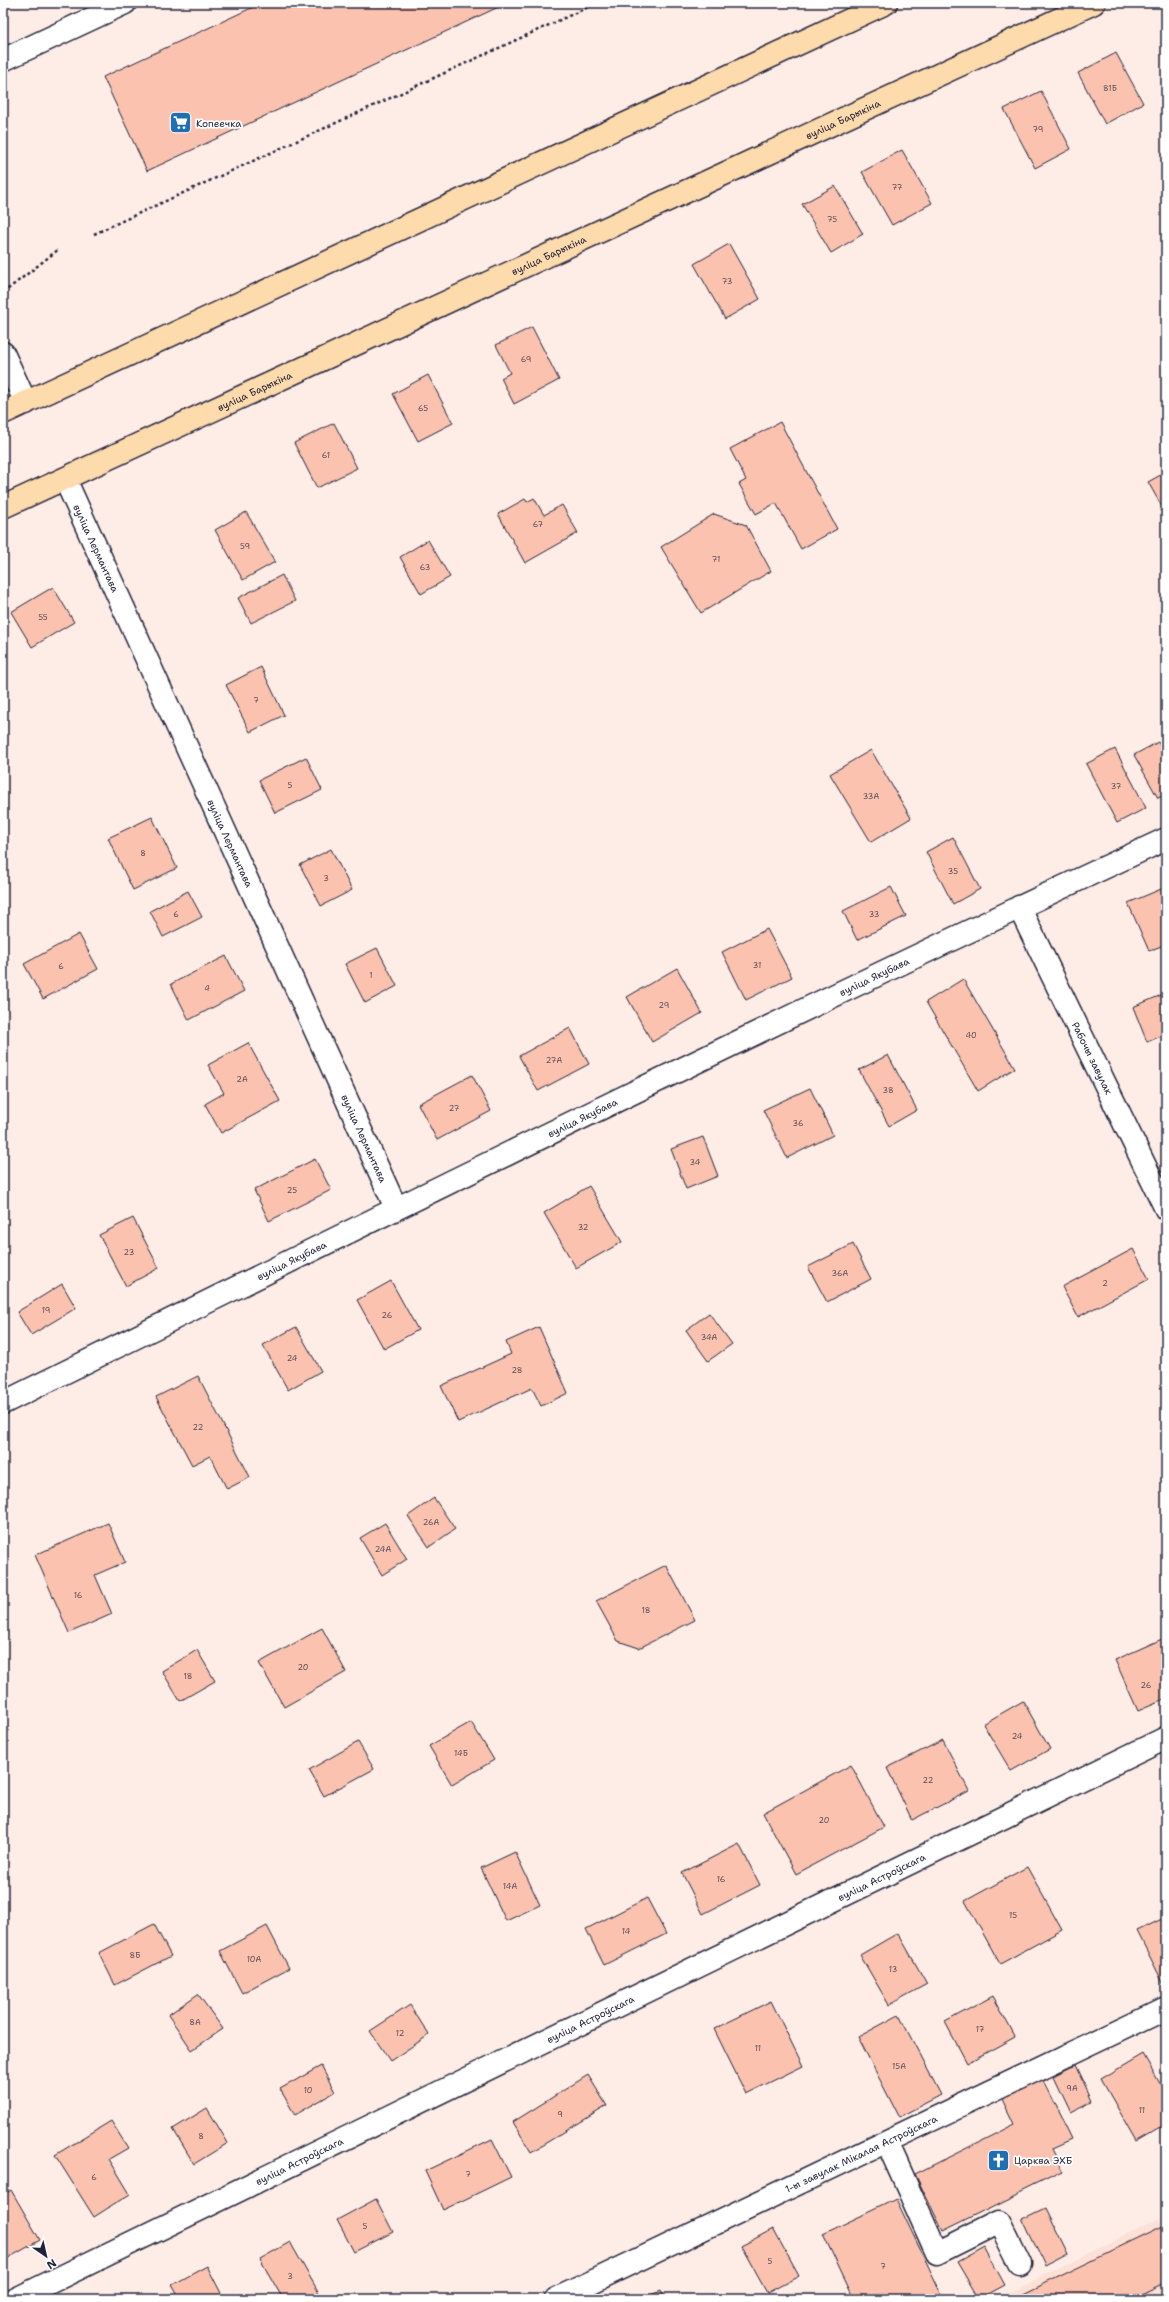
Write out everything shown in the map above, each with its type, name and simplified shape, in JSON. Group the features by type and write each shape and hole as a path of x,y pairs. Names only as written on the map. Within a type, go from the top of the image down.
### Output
{"main road":[{"path":"3,413 886,3"},
{"name":"вуліца Барыкіна","path":"3,507 1094,3"}],"street":[{"path":"3,60 125,3"},
{"path":"3,353 26,403"},
{"name":"вуліца Лермантава","path":"65,479 396,1208"},
{"name":"вуліца Якубава","path":"3,1403 396,1208 1019,907 1166,839"},
{"name":"Рабочы завулак","path":"1019,907 1166,1209"},
{"name":"вуліца Астроўскага","path":"16,2299 1166,1738"},
{"name":"1-ы завулак Мікалая Астроўскага","path":"556,2299 1166,2008"},
{"path":"887,2142 937,2253 999,2222 1020,2264"}],"path":[{"path":"94,234 597,3"},
{"path":"3,292 59,249"}],"shaded area":[{"path":"1157,2219 1166,2230 1166,2299 995,2299"}],"building":[{"path":"262,3 507,3 147,171 103,77"},
{"path":"1116,53 1143,103 1105,124 1078,73"},
{"path":"1041,91 1071,149 1035,168 1004,109"},
{"path":"902,150 932,203 892,225 862,172"},
{"path":"835,186 863,234 831,253 802,204"},
{"path":"729,244 760,299 725,319 694,264"},
{"path":"532,327 559,380 514,404 501,378 510,373 496,345"},
{"path":"428,375 453,423 418,441 393,394"},
{"path":"780,422 837,529 801,549 776,503 756,514 739,484 746,480 730,449"},
{"path":"334,423 357,468 317,488 294,443"},
{"path":"1166,472 1166,514 1148,482"},
{"path":"534,498 544,515 562,505 578,533 525,563 498,514 525,499 527,502"},
{"path":"246,512 275,562 243,580 215,530"},
{"path":"714,514 746,525 771,571 701,613 661,547"},
{"path":"428,540 450,577 421,594 400,557"},
{"path":"282,575 295,601 251,623 238,598"},
{"path":"53,587 74,622 32,647 11,612"},
{"path":"261,667 284,715 250,732 226,685"},
{"path":"1158,742 1166,756 1166,794 1158,798 1134,755"},
{"path":"1115,749 1146,808 1117,823 1086,764"},
{"path":"871,750 911,818 871,842 830,774"},
{"path":"306,757 322,790 275,813 259,780"},
{"path":"152,817 177,868 133,890 108,838"},
{"path":"953,837 980,889 953,904 926,852"},
{"path":"331,849 352,890 321,906 300,865"},
{"path":"891,887 906,916 857,940 843,911"},
{"path":"1166,887 1166,944 1149,951 1128,903"},
{"path":"188,891 202,917 163,937 150,911"},
{"path":"767,929 792,977 746,1000 722,952"},
{"path":"79,934 98,969 43,999 24,964"},
{"path":"377,948 397,986 365,1003 345,964"},
{"path":"226,956 244,991 189,1020 171,984"},
{"path":"677,968 702,1013 652,1042 627,997"},
{"path":"963,979 1015,1068 978,1091 926,1002"},
{"path":"1166,993 1166,1034 1147,1042 1133,1007"},
{"path":"570,1028 589,1064 538,1091 519,1056"},
{"path":"248,1043 280,1101 221,1133 205,1104 224,1093 208,1065"},
{"path":"888,1055 917,1110 889,1126 859,1070"},
{"path":"472,1075 491,1111 437,1140 418,1104"},
{"path":"810,1088 833,1135 787,1158 763,1110"},
{"path":"703,1137 718,1176 686,1189 671,1149"},
{"path":"315,1159 331,1190 269,1221 254,1190"},
{"path":"589,1186 622,1242 576,1268 544,1213"},
{"path":"133,1218 159,1268 126,1286 99,1235"},
{"path":"853,1244 871,1279 827,1302 808,1267"},
{"path":"1133,1249 1149,1279 1078,1317 1062,1287"},
{"path":"391,1281 418,1330 384,1349 357,1300"},
{"path":"62,1284 76,1308 31,1335 17,1312"},
{"path":"709,1313 732,1344 708,1361 686,1330"},
{"path":"296,1327 321,1371 288,1390 263,1345"},
{"path":"539,1327 568,1393 541,1406 532,1388 458,1422 441,1386 511,1354 506,1342"},
{"path":"198,1376 250,1477 227,1489 210,1456 192,1465 156,1397"},
{"path":"434,1498 455,1529 429,1547 408,1516"},
{"path":"108,1523 125,1562 95,1575 112,1614 69,1633 35,1555"},
{"path":"385,1523 407,1559 382,1575 360,1538"},
{"path":"666,1565 695,1620 639,1648 618,1641 596,1601"},
{"path":"322,1628 346,1672 284,1707 259,1663"},
{"path":"1162,1639 1166,1648 1166,1658 1161,1660 1166,1671 1166,1699 1138,1711 1115,1660"},
{"path":"197,1650 215,1681 180,1701 162,1671"},
{"path":"1023,1701 1050,1749 1011,1771 983,1724"},
{"path":"471,1722 494,1760 452,1785 429,1746"},
{"path":"943,1740 969,1791 912,1820 887,1768"},
{"path":"358,1742 374,1769 324,1796 309,1770"},
{"path":"851,1765 884,1827 796,1874 763,1813"},
{"path":"739,1844 760,1885 703,1914 682,1873"},
{"path":"515,1852 540,1905 506,1921 481,1868"},
{"path":"1027,1867 1062,1930 1000,1964 965,1901"},
{"path":"647,1898 666,1934 604,1965 586,1929"},
{"path":"1166,1917 1166,1986 1165,1987 1137,1931"},
{"path":"154,1924 171,1956 115,1985 99,1953"},
{"path":"267,1926 289,1968 242,1993 220,1951"},
{"path":"898,1933 927,1984 889,2005 860,1955"},
{"path":"198,1994 223,2029 192,2050 168,2015"},
{"path":"993,1996 1015,2037 967,2063 945,2022"},
{"path":"771,2001 803,2066 746,2094 714,2029"},
{"path":"410,2005 429,2035 390,2061 370,2031"},
{"path":"899,2015 941,2095 899,2117 858,2037"},
{"path":"1143,2054 1166,2094 1166,2125 1137,2142 1101,2079"},
{"path":"1075,2065 1092,2101 1070,2112 1053,2076"},
{"path":"321,2066 335,2092 295,2115 280,2089"},
{"path":"588,2075 607,2106 531,2152 513,2122"},
{"name":"Царква ЭХБ","path":"1041,2078 1071,2139 1051,2148 1063,2172 943,2231 915,2174 1015,2124 1002,2097"},
{"path":"207,2108 228,2143 194,2164 173,2129"},
{"path":"111,2121 128,2148 109,2159 130,2194 94,2217 55,2155"},
{"path":"492,2139 511,2177 443,2210 425,2171"},
{"path":"11,2190 40,2240 3,2261 3,2195"},
{"path":"376,2199 393,2232 354,2252 337,2220"},
{"path":"896,2199 944,2299 854,2299 823,2234"},
{"path":"1045,2207 1068,2254 1045,2266 1022,2218"},
{"path":"1164,2225 1166,2230 1166,2282 1131,2299 1018,2299 1017,2296"},
{"path":"773,2229 799,2276 767,2293 741,2246"},
{"path":"290,2242 319,2293 308,2299 283,2299 260,2259"},
{"path":"984,2247 1005,2285 979,2299 957,2262"},
{"path":"207,2266 224,2299 180,2299 172,2285"},
{"path":"660,2291 664,2299 643,2299 644,2298"}],"place":[{"name":"Копеечка","path":"180,123"},
{"name":"Царква ЭХБ","path":"999,2160"}]}
